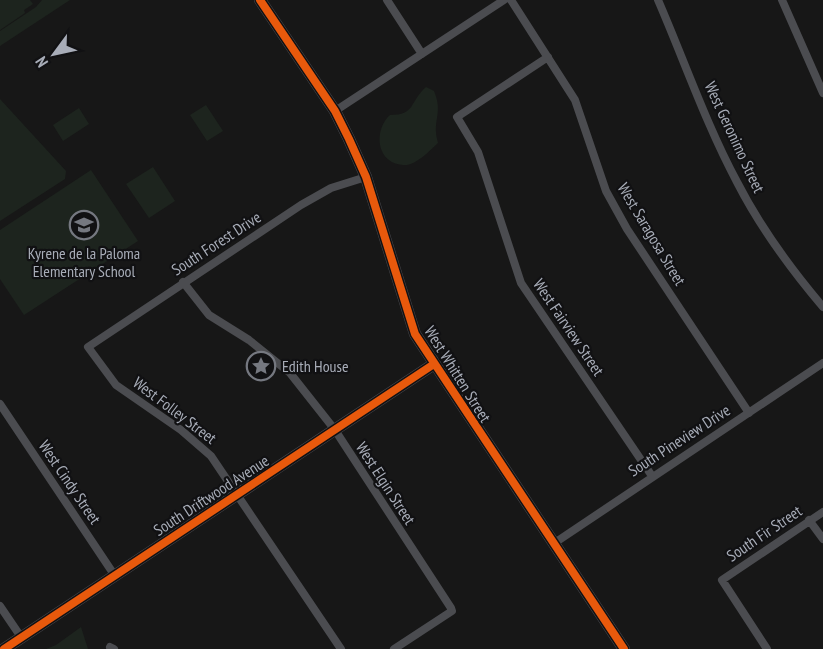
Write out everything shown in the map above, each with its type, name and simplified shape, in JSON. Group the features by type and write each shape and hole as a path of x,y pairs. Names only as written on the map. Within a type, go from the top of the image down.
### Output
{"street":[{"name":"West Whitten Street","path":"260,0 335,111 366,177 407,313 416,334 624,649"},
{"path":"387,0 422,54"},
{"path":"335,111 504,0"},
{"name":"West Saragosa Street","path":"510,0 575,99 606,191 627,229 749,413"},
{"name":"West Geronimo Street","path":"658,0 736,180 770,238 823,306"},
{"path":"782,0 823,93"},
{"name":"West Fairview Street","path":"548,57 458,117 478,152 521,283 652,476"},
{"name":"South Forest Drive","path":"88,347 301,205 331,188 366,177"},
{"name":"West Elgin Street","path":"183,282 209,315 249,340 290,373 335,430 452,611 394,649"},
{"name":"West Folley Street","path":"88,347 116,385 181,430 211,456 341,649"},
{"name":"South Pineview Drive","path":"553,544 823,363"},
{"name":"South Driftwood Avenue","path":"4,649 434,364"},
{"name":"West Cindy Street","path":"0,404 115,576"},
{"name":"South Fir Street","path":"767,649 722,580 823,512"},
{"path":"809,520 823,539"},
{"path":"0,606 21,638"}],"shaded area":[{"path":"0,0 30,0 33,4 24,10 25,13 0,30"},
{"path":"42,0 70,0 0,46 0,31 36,7"},
{"path":"426,87 434,91 437,99 436,135 438,143 413,163 403,165 394,163 382,152 381,128 390,115 404,113 408,110"},
{"path":"0,99 66,171 65,179 0,221"},
{"path":"206,105 223,131 207,141 190,115"},
{"path":"79,108 89,124 63,141 53,125"},
{"path":"153,167 175,201 149,218 126,184"},
{"path":"91,170 138,241 24,315 0,279 0,230"},
{"path":"81,627 88,649 46,649 56,645"}],"cycle path":[{"path":"260,0 335,111 349,139 366,177 415,334 624,649"},
{"path":"4,649 434,364"}],"place":[{"name":"Kyrene de la Paloma Elementary School","path":"84,225"},
{"name":"Edith House","path":"261,366"}]}
